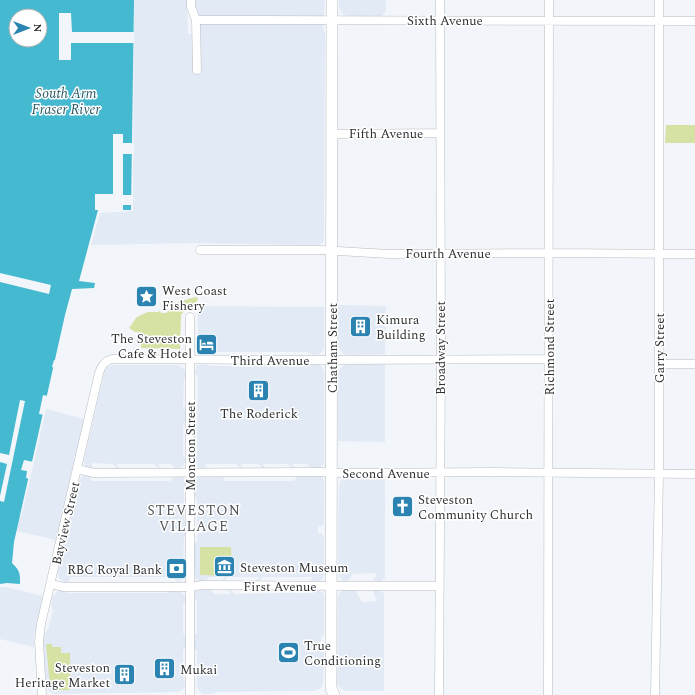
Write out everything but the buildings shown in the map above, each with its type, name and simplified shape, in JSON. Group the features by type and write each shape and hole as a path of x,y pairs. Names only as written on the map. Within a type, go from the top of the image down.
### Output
{"street":[{"path":"191,0 191,6 196,20 197,70"},
{"name":"Chatham Street","path":"332,0 331,688 334,695"},
{"name":"Broadway Street","path":"438,695 441,359 440,0"},
{"name":"Richmond Street","path":"548,695 550,0"},
{"name":"Garry Street","path":"655,695 659,474 659,0"},
{"name":"Sixth Avenue","path":"196,20 695,21"},
{"name":"Fifth Avenue","path":"332,134 440,133"},
{"name":"Fourth Avenue","path":"200,250 332,250 389,254 695,254"},
{"name":"Moncton Street","path":"190,317 190,695"},
{"name":"Third Avenue","path":"112,359 549,359"},
{"name":"Bayview Street","path":"42,695 39,641 41,624 100,368 107,360 112,359"},
{"path":"659,364 695,364"},
{"name":"Second Avenue","path":"77,469 94,473 332,472 695,474"},
{"name":"First Avenue","path":"51,584 64,587 190,587 202,585 439,586"}],"shaded area":[{"path":"134,0 187,0 188,34 200,34 195,0 325,0 323,28 325,34 323,243 317,245 197,243 91,245 100,213 133,211"},
{"path":"339,0 386,0 386,11 381,17 347,16 343,14 339,7"},
{"path":"338,305 386,306 385,354 348,355 341,352 338,346"},
{"path":"198,306 324,307 324,347 322,352 314,355 306,352 209,352 199,354 195,346 198,337"},
{"path":"249,363 269,364 275,366 306,366 316,363 322,367 324,374 324,462 319,468 312,469 307,464 293,464 292,465 295,468 293,469 288,464 263,464 264,469 259,464 242,464 242,469 236,464 206,464 207,469 196,466 194,460 197,455 198,377 195,373 196,368 198,365 203,364 212,366 243,366"},
{"path":"346,364 385,364 385,442 338,441 338,372 342,366"},
{"path":"113,365 177,365 185,370 186,376 184,379 183,406 186,409 186,421 183,425 183,456 186,461 179,469 176,469 171,464 159,464 160,469 154,464 117,464 119,467 118,469 113,464 92,463 93,469 85,465 85,456 104,373 107,368"},
{"path":"46,409 84,419 56,540 0,527 0,513 21,517"},
{"path":"87,475 91,476 92,481 170,481 175,475 182,476 185,479 184,520 186,523 186,534 184,538 183,570 186,573 183,580 177,582 172,577 71,577 68,582 64,582 59,578 58,573 78,482 82,477"},
{"path":"320,475 324,480 324,523 322,526 318,527 318,533 322,534 324,538 324,573 322,579 316,583 310,582 313,578 312,577 263,577 258,582 256,581 259,577 228,577 223,582 224,577 210,577 204,582 199,582 196,579 194,572 194,544 197,541 198,533 201,532 201,527 197,525 195,483 199,476 225,476 223,479 224,481 294,481 297,476"},
{"path":"347,477 385,478 385,579 382,581 373,580 377,575 375,573 353,574 348,581 344,581 339,577 339,486 340,482"},
{"path":"0,587 43,596 34,637 34,647 0,639"},
{"path":"209,588 214,594 230,594 227,589 229,588 234,594 280,593 277,590 279,588 284,593 312,593 310,589 319,590 323,593 324,633 321,638 321,645 324,648 323,684 321,688 314,691 217,692 212,694 203,694 200,692 197,685 197,651 194,648 194,636 197,633 197,601 194,598 196,591"},
{"path":"343,590 355,590 362,602 377,601 373,592 374,590 384,593 384,691 347,691 341,689 337,683 338,597"},
{"path":"58,591 67,593 167,593 178,591 183,594 186,598 183,604 183,633 186,637 186,648 183,650 184,688 177,692 55,694 50,692 46,685 43,639 48,629 53,611 51,604 53,596"}],"green space":[{"path":"666,125 695,125 695,143 665,143"},
{"path":"197,297 198,299 196,302 181,315 180,349 141,348 141,332 135,332 129,328 136,318 148,312 160,311 161,313 166,313 171,309 172,304"},
{"path":"200,547 231,547 232,576 200,575"},
{"path":"46,644 52,644 52,647 61,647 61,653 70,653 70,690 51,689"}],"water":[{"name":"South Arm Fraser River","path":"0,0 134,0 131,210 98,210 79,281 95,283 94,288 72,289 14,542 12,563 19,572 20,584 0,584"}],"pier":[{"path":"59,13 71,13 72,32 134,32 134,43 71,43 71,60 59,60"},
{"path":"113,134 123,134 123,143 134,143 134,154 123,154 123,195 133,195 133,205 123,205 123,210 95,210 95,194 113,194"},
{"path":"0,273 51,285 49,294 0,282"},
{"path":"54,360 57,361 38,444 44,415 39,414 43,395 48,396 54,368 52,367"},
{"path":"20,400 25,401 4,502 0,501 0,496 7,464 0,462 0,453 9,455"},
{"path":"24,460 34,462 21,518 30,479 26,478 27,471 21,470"}],"place":[{"name":"West Coast Fishery","path":"146,297"},
{"name":"Kimura Building","path":"361,326"},
{"name":"The Steveston Cafe & Hotel","path":"207,345"},
{"name":"The Roderick","path":"259,391"},
{"name":"Steveston Community Church","path":"402,506"},
{"name":"Steveston Museum","path":"224,567"},
{"name":"RBC Royal Bank","path":"177,569"},
{"name":"True Conditioning","path":"289,652"},
{"name":"Mukai","path":"164,669"},
{"name":"Steveston Heritage Market","path":"125,674"}],"district":[{"name":"STEVESTON VILLAGE","path":"194,518"}]}
